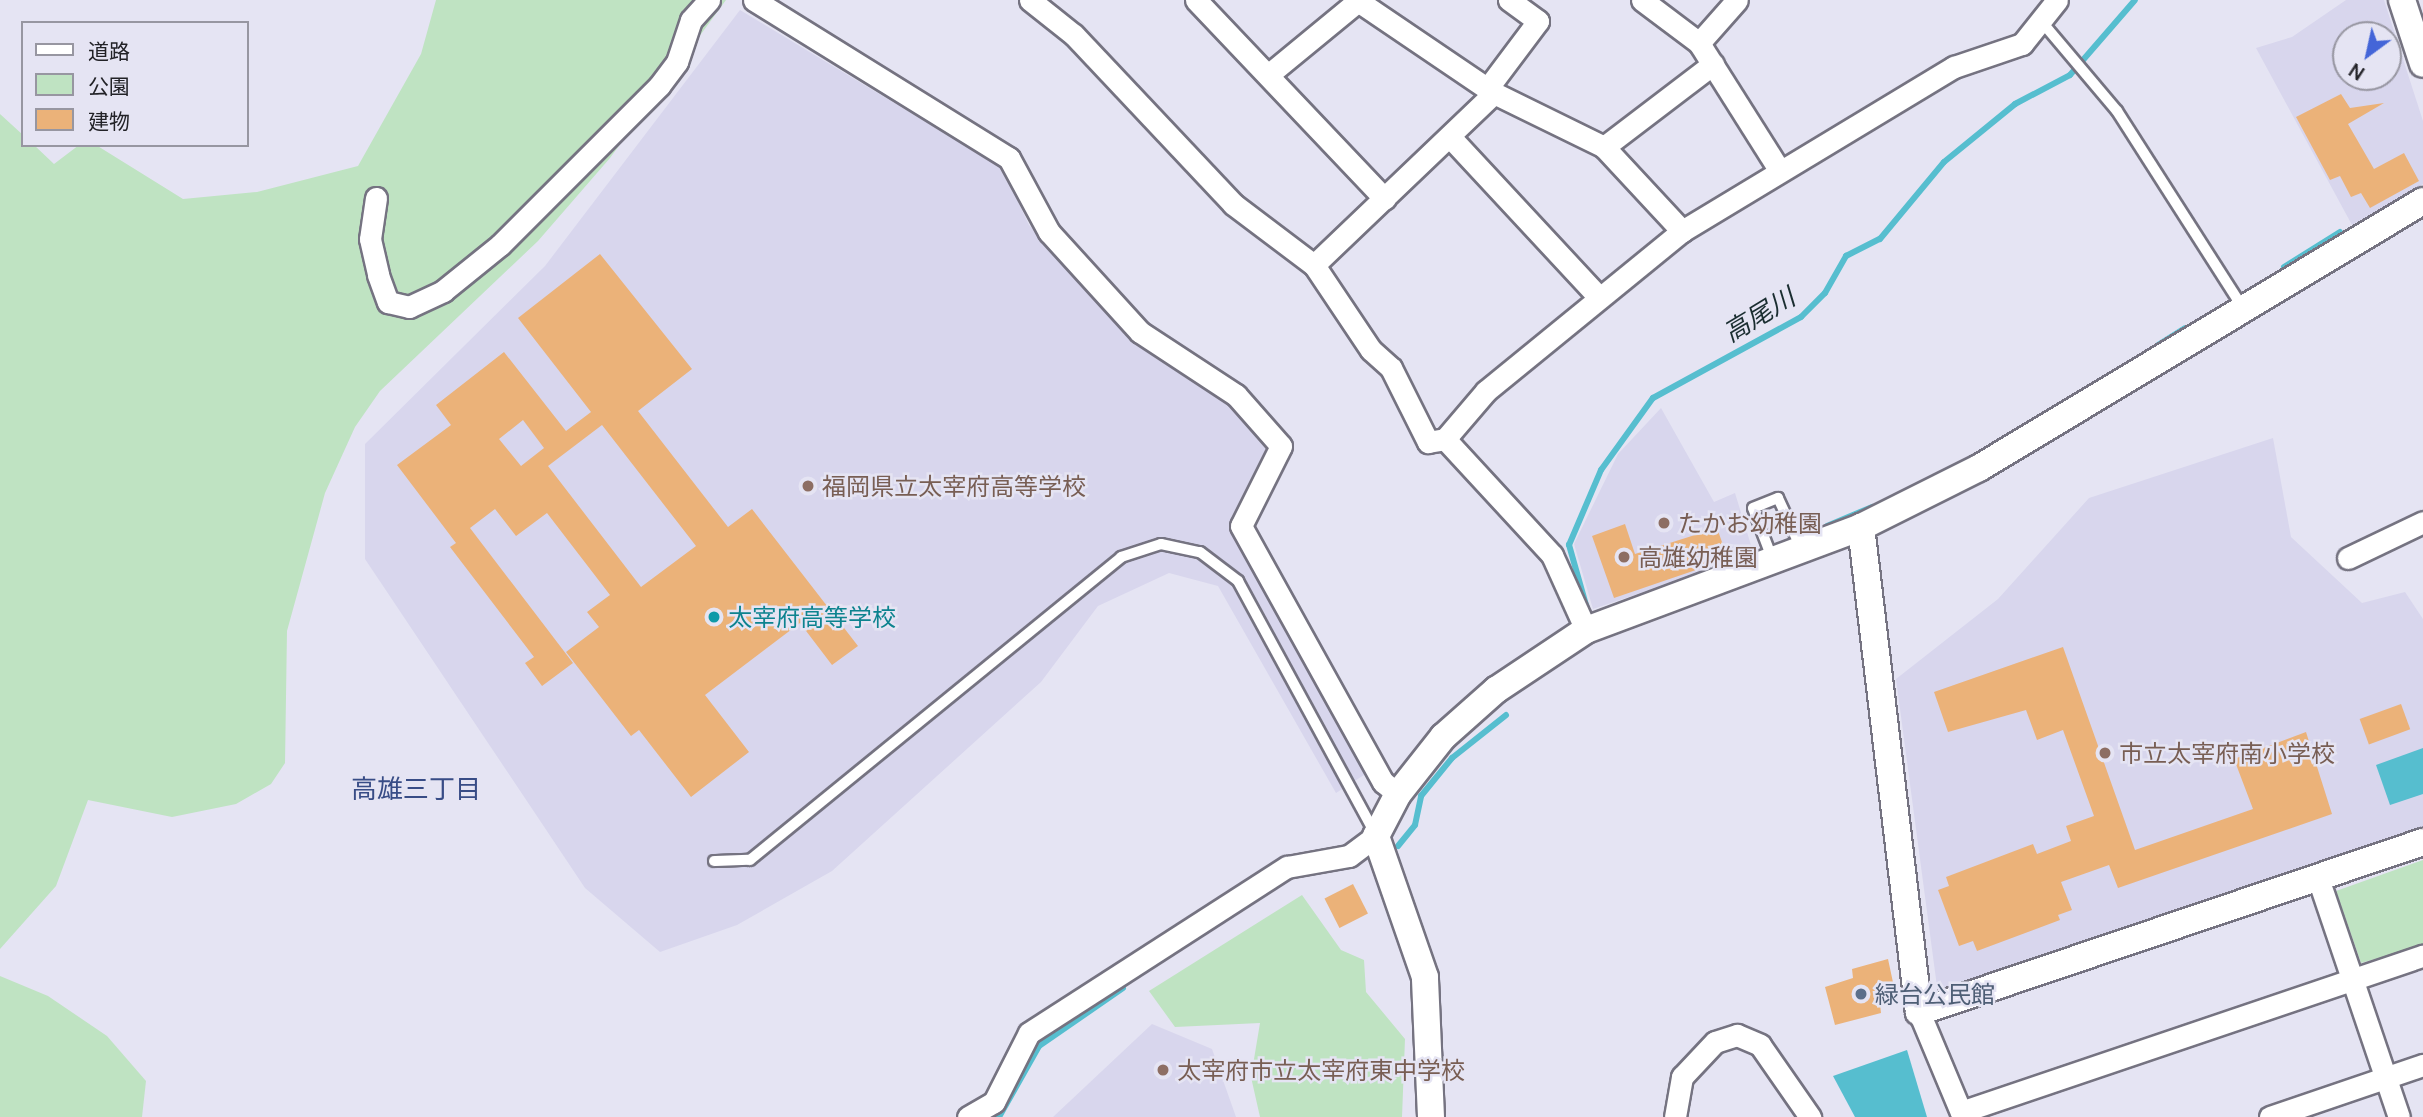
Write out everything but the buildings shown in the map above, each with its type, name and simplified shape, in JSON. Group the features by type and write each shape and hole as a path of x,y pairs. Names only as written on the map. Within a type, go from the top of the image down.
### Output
{"street":[{"path":"376,198 370,239 377,275 388,302 410,307 443,291 500,245 659,86 677,62 691,20 709,0"},
{"path":"754,0 1009,159 1049,232 1140,332 1236,395 1282,446 1241,526 1383,782 1398,794"},
{"path":"1030,0 1074,35 1233,204 1314,265 1371,350 1391,368 1428,442 1445,439 1486,391 1598,296 1682,230 1778,168 1954,67 2022,44 2042,22 2056,0"},
{"path":"1196,0 1385,200"},
{"path":"1314,265 1451,138 1490,91 1538,21 1509,0"},
{"path":"1642,0 1699,43 1778,168"},
{"path":"1699,43 1737,0"},
{"path":"2402,0 2423,64"},
{"path":"1268,75 1358,1 1490,91 1604,147 1682,230"},
{"path":"1604,147 1713,64"},
{"path":"1451,138 1598,296"},
{"path":"968,1117 994,1102 1029,1033 1287,867 1349,856 1376,836 1398,794 1443,737 1488,698 1586,630 1772,558 1861,527 2050,428 2241,305 2423,201"},
{"path":"1445,439 1552,555 1586,630"},
{"path":"2348,558 2423,522"},
{"path":"1861,527 1919,1012 1962,1115 2423,956"},
{"path":"1376,836 1425,977 1431,1117"},
{"path":"1919,1012 2423,842"},
{"path":"2318,878 2399,1117"},
{"path":"1675,1117 1682,1077 1715,1042 1737,1035 1760,1045 1810,1117"},
{"path":"2270,1117 2423,1065"}],"lane":[{"path":"2042,22 2117,111 2241,305"},
{"path":"1772,558 1753,508 1778,498 1801,548"},
{"path":"715,861 750,860 1121,557 1161,544 1200,552 1238,581 1376,836"}],"shaded area":[{"path":"2346,0 2384,0 2391,21 2332,21 2332,91 2402,91 2402,56 2423,121 2423,184 2352,225 2256,48 2292,37"},
{"name":"福岡県立太宰府高等学校","path":"740,10 1002,168 1029,225 1134,342 1224,393 1271,446 1230,527 1367,773 1336,793 1218,586 1169,573 1098,606 1041,682 832,871 737,925 660,952 585,888 365,559 365,444 545,266"},
{"name":"たかお幼稚園","path":"1661,408 1714,502 1735,493 1754,555 1593,609 1574,544 1618,454"},
{"path":"2273,438 2291,537 2362,603 2405,592 2423,619 2423,828 1938,994 1896,679 1998,599 2089,498"},
{"name":"太宰府市立太宰府東中学校","path":"1152,1024 1212,1049 1236,1117 1053,1117"}],"green space":[{"path":"436,0 726,0 610,158 538,241 380,391 355,427 325,493 287,631 285,763 271,784 236,804 172,817 88,800 56,886 0,949 0,114 21,133 21,147 36,147 54,164 76,147 99,147 183,199 257,192 358,166 421,54"},
{"path":"2423,860 2423,945 2361,963 2336,891"},
{"path":"1302,895 1341,950 1364,960 1366,992 1405,1039 1402,1117 1260,1117 1251,1077 1260,1023 1175,1027 1149,991"},
{"path":"0,976 48,996 107,1036 146,1081 142,1117 0,1117"}],"water":[{"path":"2423,748 2423,794 2390,805 2376,765"},
{"path":"1907,1050 1927,1117 1855,1117 1833,1076"}],"waterway":[{"name":"高尾川","path":"1588,612 1569,545 1601,470 1653,398 1801,317 1825,293 1846,256 1880,239 1944,162 2015,104 2070,75 2135,0"},
{"path":"2284,267 2340,232"},
{"path":"2158,345 2185,328"},
{"path":"1827,526 1872,507"},
{"path":"1398,846 1415,825 1421,796 1452,758 1506,715"},
{"path":"999,1117 1039,1046 1123,988"}],"place":[{"name":"福岡県立太宰府高等学校","path":"808,486"},
{"name":"たかお幼稚園","path":"1664,523"},
{"name":"高雄幼稚園","path":"1624,557"},
{"name":"太宰府高等学校","path":"714,617"},
{"name":"市立太宰府南小学校","path":"2105,753"},
{"name":"緑台公民館","path":"1861,994"},
{"name":"太宰府市立太宰府東中学校","path":"1163,1070"}],"district":[{"name":"高雄三丁目","path":"416,789"}]}
